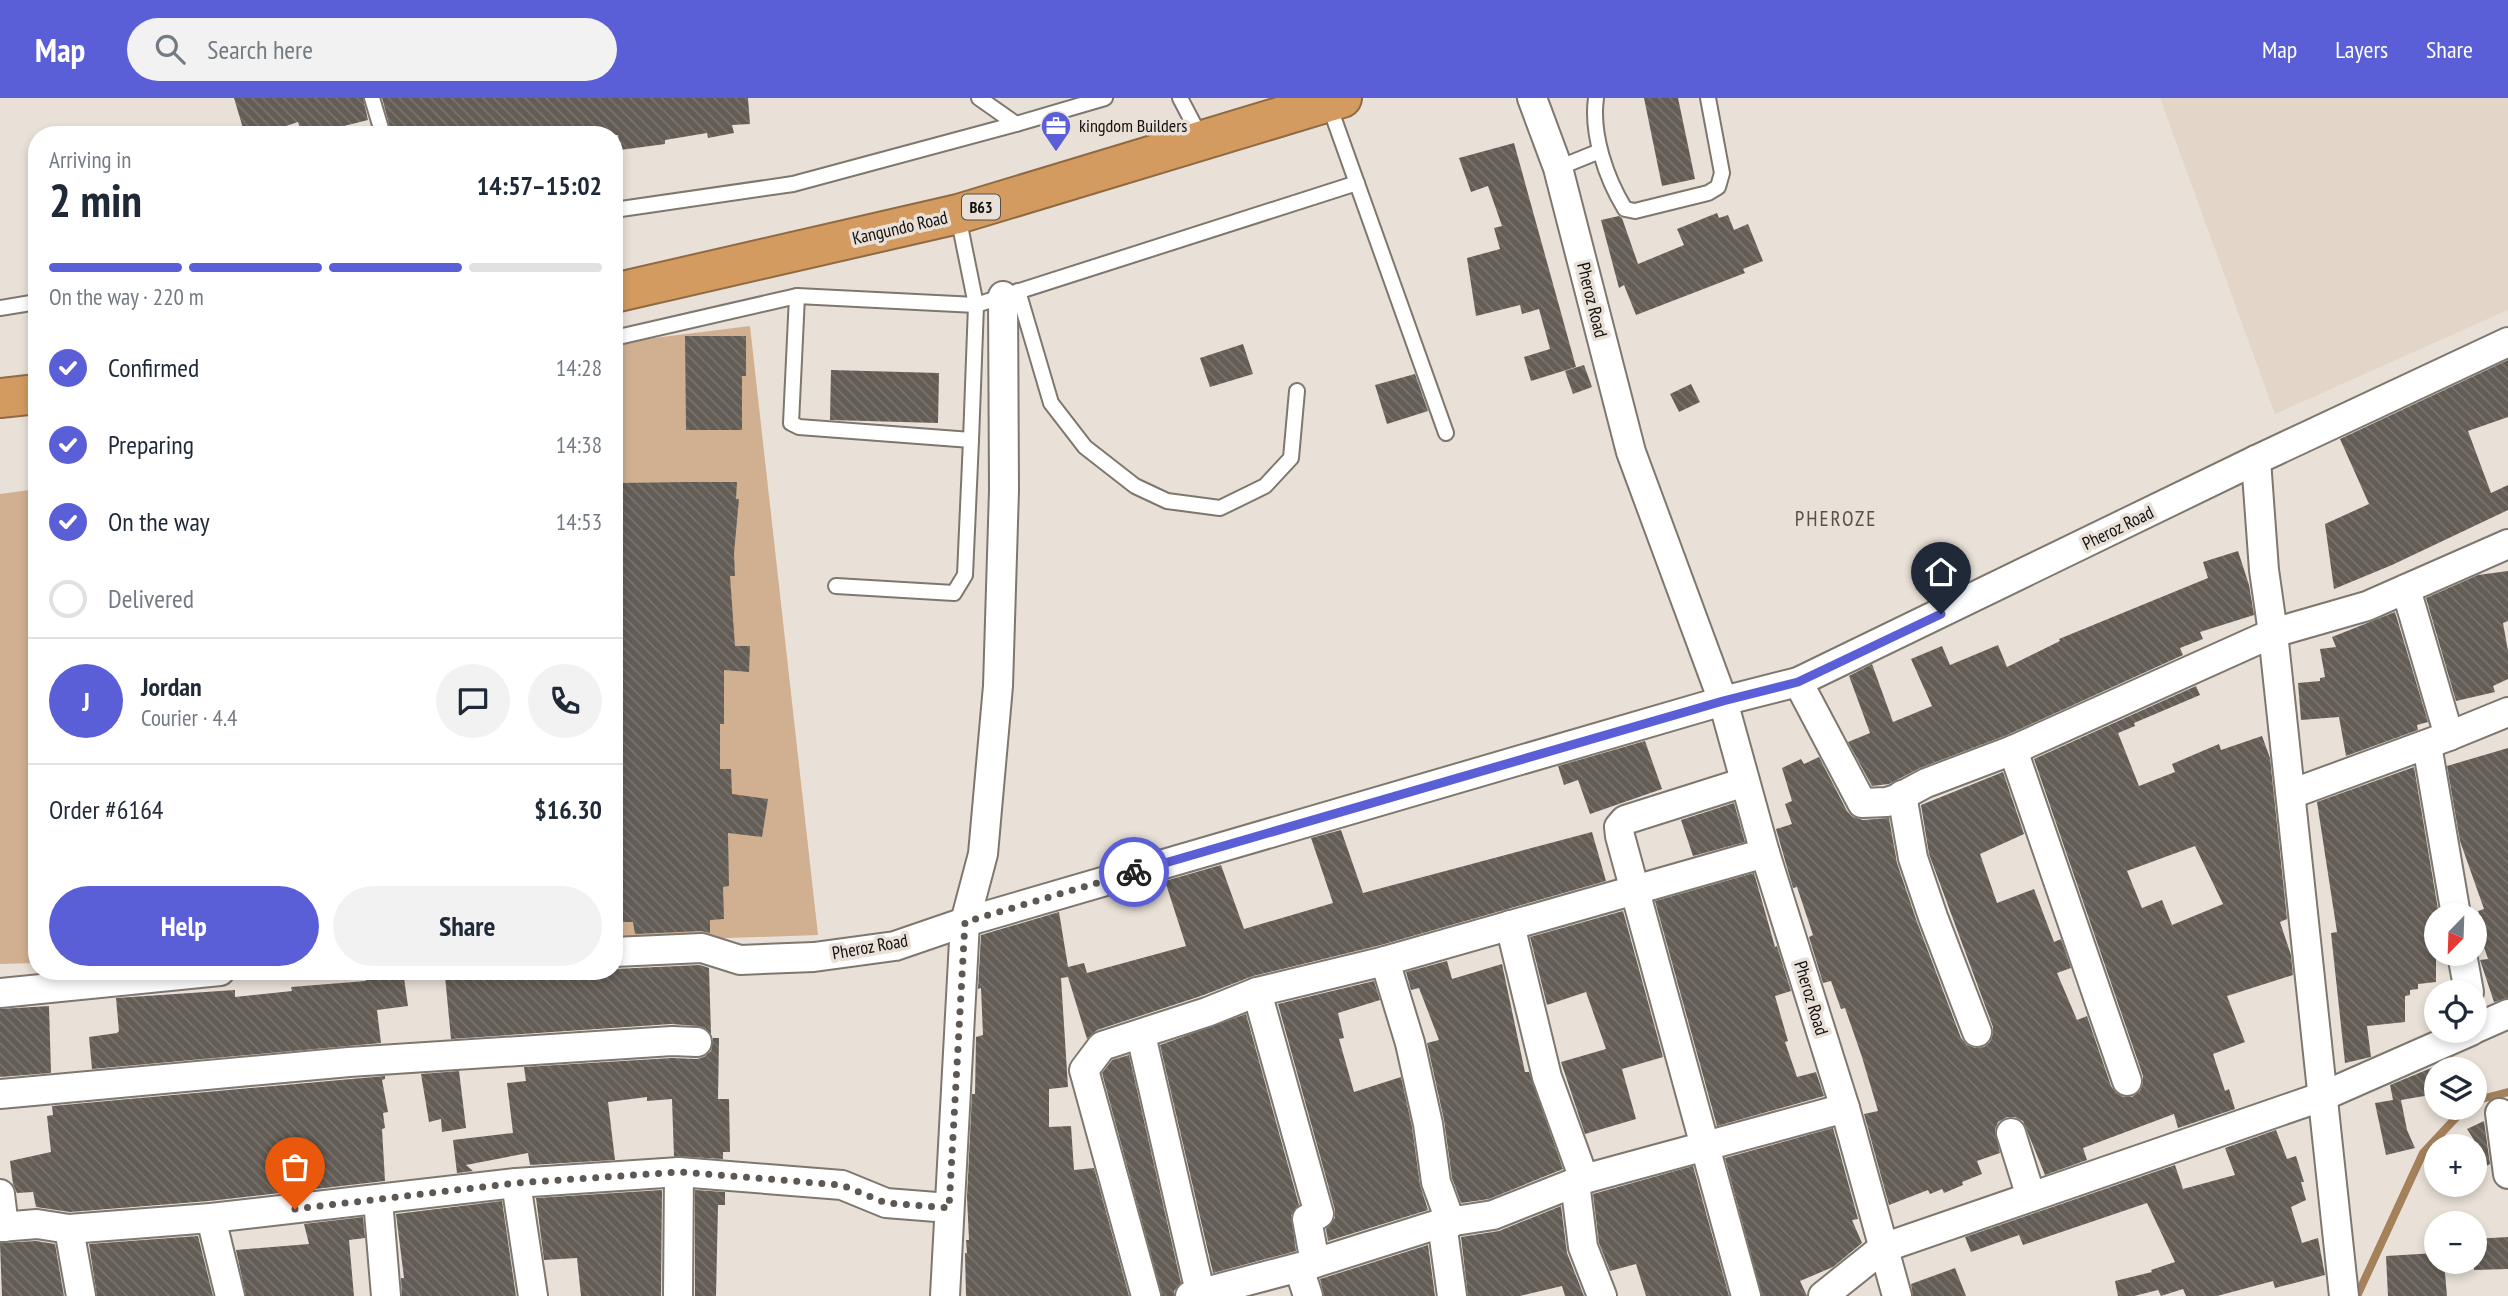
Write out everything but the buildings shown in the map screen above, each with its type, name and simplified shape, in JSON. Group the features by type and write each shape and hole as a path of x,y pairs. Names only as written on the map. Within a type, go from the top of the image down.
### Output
{"highway":[{"name":"Kangundo Road","path":"623,291 958,214 1335,101"},
{"path":"0,398 28,395"}],"street":[{"name":"Pheroz Road","path":"1532,98 1558,168 1631,452 1723,701 1765,853 1845,1108 1897,1296"},
{"path":"945,1296 965,922 983,854 998,686 1010,294"},
{"name":"Pheroz Road","path":"623,952 702,948 740,960 814,957 895,946 965,922 1723,701 1798,682 2256,460 2508,342"},
{"path":"2256,460 2264,570 2291,794 2344,1296"},
{"path":"1798,682 1862,803 1887,802 2013,750 2273,633 2367,606 2508,544"},
{"path":"2406,589 2438,741 2455,903"},
{"path":"2291,794 2438,741 2508,712"},
{"path":"2013,750 2127,1081"},
{"path":"1745,782 1625,820 1619,827 1746,1296"},
{"path":"1902,795 1913,859 1978,1032"},
{"path":"1146,1296 1084,1070 1102,1046 1208,1012 1257,992 1385,961 1765,853"},
{"path":"1510,925 1547,1077 1579,1181 1583,1247 1602,1296"},
{"path":"1385,961 1410,1043 1428,1124 1436,1182 1446,1223 1452,1296"},
{"path":"0,993 130,980"},
{"path":"1257,992 1320,1214 1307,1219 1308,1296"},
{"path":"2487,1023 2508,1014"},
{"path":"1141,1035 1195,1294 1307,1265 1446,1223 1493,1215 1579,1181 1845,1108"},
{"path":"0,1094 349,1062 672,1041 697,1042"},
{"path":"1823,1296 1883,1248 2321,1097 2442,1043"},
{"path":"2500,1113 2508,1174"},
{"path":"2011,1133 2031,1197"},
{"path":"0,1194 2,1227 37,1224 69,1229 211,1218 516,1183 680,1172 842,1185 886,1203 949,1208"},
{"path":"678,1296 680,1172"},
{"path":"516,1183 533,1296"},
{"path":"378,1200 386,1296"},
{"path":"211,1218 230,1296"},
{"path":"69,1229 81,1296"}],"lane":[{"path":"372,98 380,126"},
{"path":"979,98 1016,124"},
{"path":"1073,98 1075,103 1099,98"},
{"path":"623,209 793,184 1105,98"},
{"path":"1180,98 1202,140"},
{"path":"1596,98 1594,112 1601,150 1619,199 1625,209 1635,211 1708,193 1718,187 1722,173 1708,98"},
{"path":"1335,101 1357,183 1447,433"},
{"path":"1558,168 1601,150"},
{"path":"623,336 797,296 976,305 1357,183"},
{"path":"836,586 954,593 965,575 976,305 958,214"},
{"path":"1010,294 1051,403 1085,447 1135,486 1167,501 1220,508 1265,486 1291,458 1297,391"},
{"path":"797,296 791,423 799,427 971,440"},
{"path":"0,308 28,303"}],"shaded area":[{"path":"2160,98 2508,98 2508,310 2275,414"},
{"path":"750,326 818,935 623,942 623,342"},
{"path":"28,490 28,963 0,964 0,494"}],"waterway":[{"path":"2487,1098 2508,1092"},
{"path":"2357,1296 2423,1153 2454,1120"}],"way so far":[{"path":"295,1209 516,1183 680,1172 842,1185 886,1203 949,1208 965,922 1134,872"}],"place":[{"name":"kingdom Builders","path":"1056,153"}],"district":[{"name":"PHEROZE","path":"1836,519"}],"route":[{"path":"1134,872 1723,701 1798,682 1941,614"}]}
